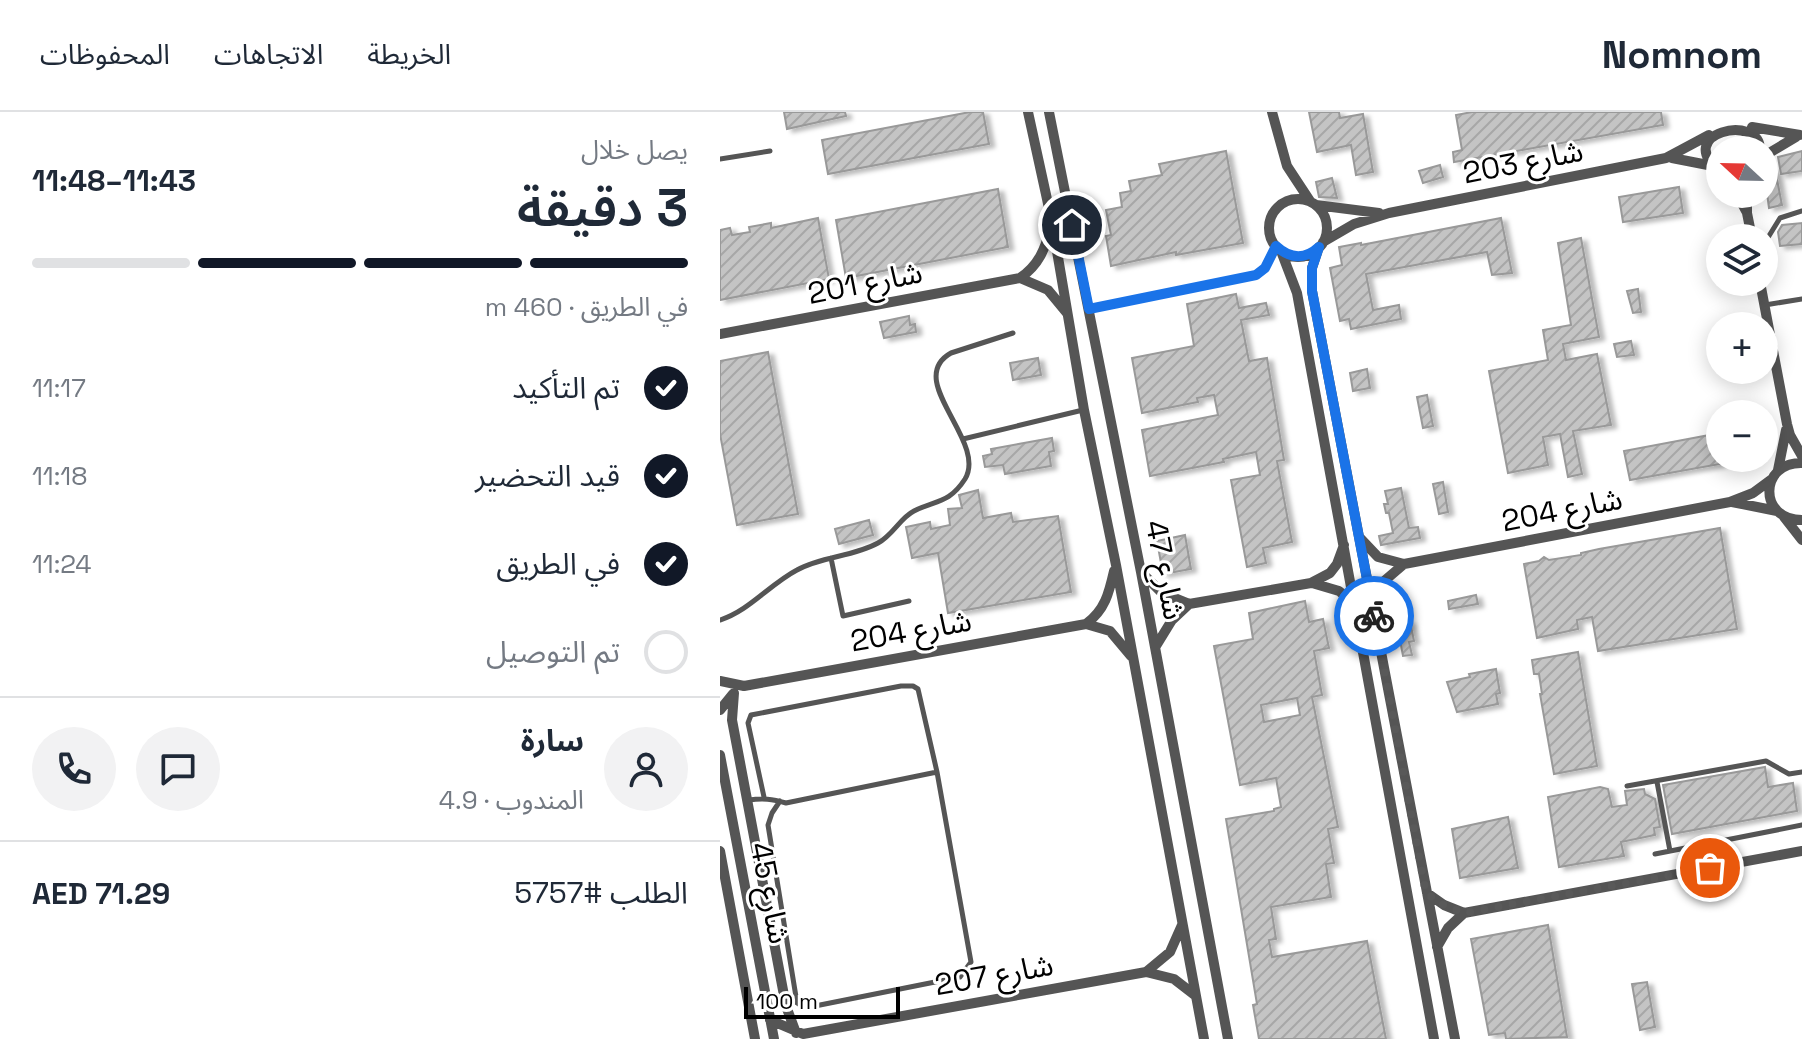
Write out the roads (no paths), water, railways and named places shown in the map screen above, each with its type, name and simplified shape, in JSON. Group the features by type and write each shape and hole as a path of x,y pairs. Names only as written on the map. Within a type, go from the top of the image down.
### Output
{"street":[{"name":"شارع 47","path":"1028,112 1052,222 1084,410 1204,1039"},
{"name":"شارع 47","path":"1049,112 1141,572 1228,1039"},
{"path":"1272,112 1287,166 1327,222 1312,268 1312,291 1455,1039"},
{"name":"شارع 203","path":"1666,158 1709,135 1715,127 1727,121 1741,121 1752,127"},
{"path":"1752,127 1801,135"},
{"path":"1752,127 1758,136"},
{"path":"1778,148 1801,135"},
{"name":"شارع 203","path":"1321,245 1354,224 1389,213 1666,158 1706,165"},
{"path":"1313,203 1290,200 1274,213 1270,227 1297,293 1434,1039"},
{"name":"شارع 203","path":"1313,203 1352,211 1389,213"},
{"path":"1744,208 1747,213"},
{"path":"1747,208 1749,224"},
{"path":"1020,278 1036,265 1052,222"},
{"path":"1279,248 1301,256 1321,245"},
{"path":"1020,278 1048,290 1069,316"},
{"name":"شارع 201","path":"720,334 1020,278"},
{"path":"1762,296 1787,424 1802,456"},
{"path":"1787,424 1785,447 1769,490 1779,514 1802,540"},
{"name":"شارع 204","path":"1404,564 1730,502 1753,493 1786,465 1802,463"},
{"name":"شارع 204","path":"1730,502 1802,520"},
{"path":"1359,537 1378,557 1404,564"},
{"path":"1141,572 1162,593 1189,604 1311,583 1330,573 1345,543"},
{"path":"1372,607 1383,582 1404,564"},
{"path":"1086,624 1106,600 1116,565"},
{"path":"1311,583 1330,586 1356,605"},
{"path":"1155,649 1172,620 1189,604"},
{"path":"1086,624 1110,631 1134,660"},
{"name":"شارع 204","path":"720,681 744,686 1086,624"},
{"name":"شارع 204","path":"720,710 744,686"},
{"path":"734,693 732,720 786,1006 799,1035"},
{"name":"شارع 45","path":"720,755 774,1039"},
{"name":"شارع 45","path":"720,851 755,1039"},
{"path":"1426,893 1464,913 1802,851"},
{"path":"1437,947 1448,928 1464,913"},
{"path":"1146,972 1170,952 1183,923"},
{"path":"1146,972 1174,979 1196,996"},
{"name":"شارع 207","path":"799,1035 1146,972"},
{"path":"770,1020 799,1035"}],"lane":[{"path":"720,159 770,151"},
{"path":"1776,224 1780,218 1802,211"},
{"path":"1089,309 1256,275 1279,248"},
{"path":"1764,305 1802,299"},
{"path":"720,620 733,615 794,571 881,542 911,512 934,505 952,494 964,481 971,462 938,386 937,367 942,358 951,353 1013,333"},
{"path":"963,439 1084,410"},
{"path":"831,558 843,616 909,601"},
{"path":"764,797 748,723 751,715 901,686 918,689 937,772 971,962 965,973 960,977 805,1008 797,1003 768,825 780,801"},
{"path":"1627,786 1766,761 1789,774 1802,772"},
{"path":"748,800 764,797 786,803 937,772"},
{"path":"1657,782 1670,851"},
{"path":"1655,854 1802,825"}]}
